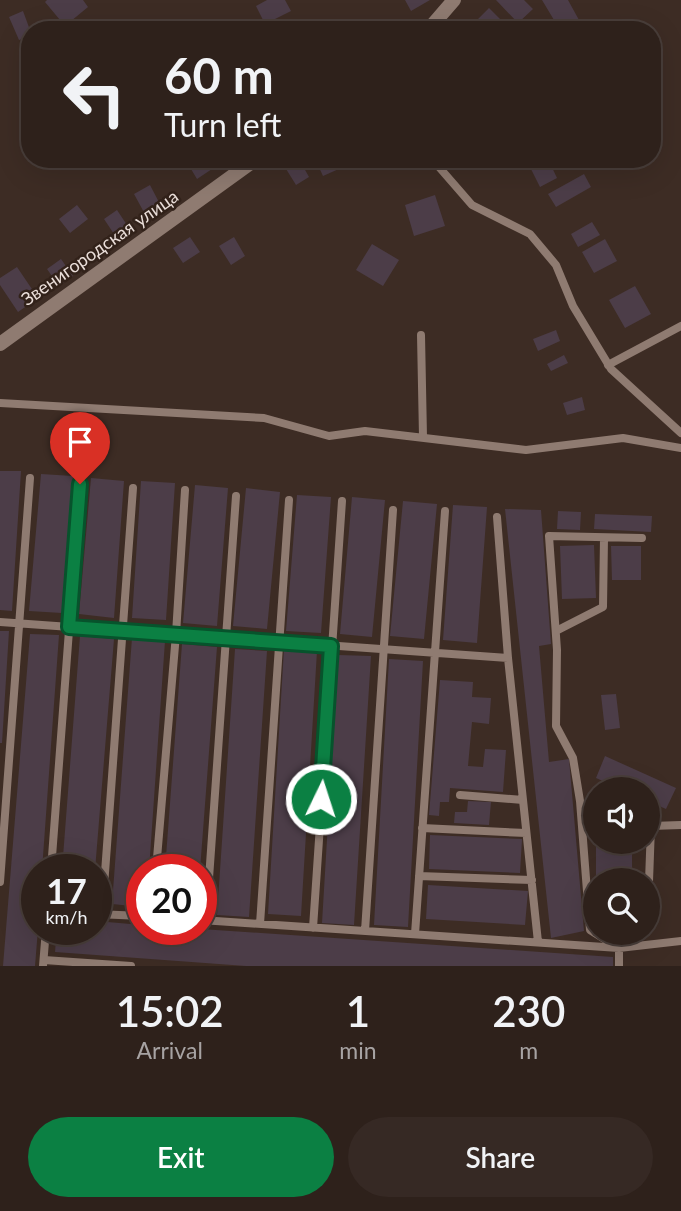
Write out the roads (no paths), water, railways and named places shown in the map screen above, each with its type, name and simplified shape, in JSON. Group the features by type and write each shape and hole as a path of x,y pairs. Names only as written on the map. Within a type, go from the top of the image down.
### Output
{"street":[{"path":"436,21 454,0"},
{"name":"Звенигородская улица","path":"0,344 244,168"}],"lane":[{"path":"440,168 472,205 530,234 556,265 573,306 608,365 681,433"},
{"path":"608,365 681,326"},
{"path":"421,335 424,437"},
{"path":"0,402 264,418 329,436 365,431 526,450 623,438 681,448"},
{"path":"0,882 30,478"},
{"path":"52,854 80,484"},
{"path":"104,854 124,631 133,488"},
{"path":"157,854 185,490"},
{"path":"209,854 236,496"},
{"path":"260,924 289,500"},
{"path":"313,928 342,501"},
{"path":"365,931 393,510"},
{"path":"415,934 444,511"},
{"path":"497,517 508,658 538,942"},
{"path":"619,948 590,930 580,801 573,758 556,726 556,631 549,536 642,538"},
{"path":"556,631 603,607 604,538"},
{"path":"0,622 508,658"},
{"path":"460,795 523,800"},
{"path":"660,825 681,825"},
{"path":"422,828 526,832"},
{"path":"419,876 531,880"},
{"path":"217,921 619,948 681,941"},
{"path":"45,945 43,963 131,966"},
{"path":"619,948 619,966"}]}
